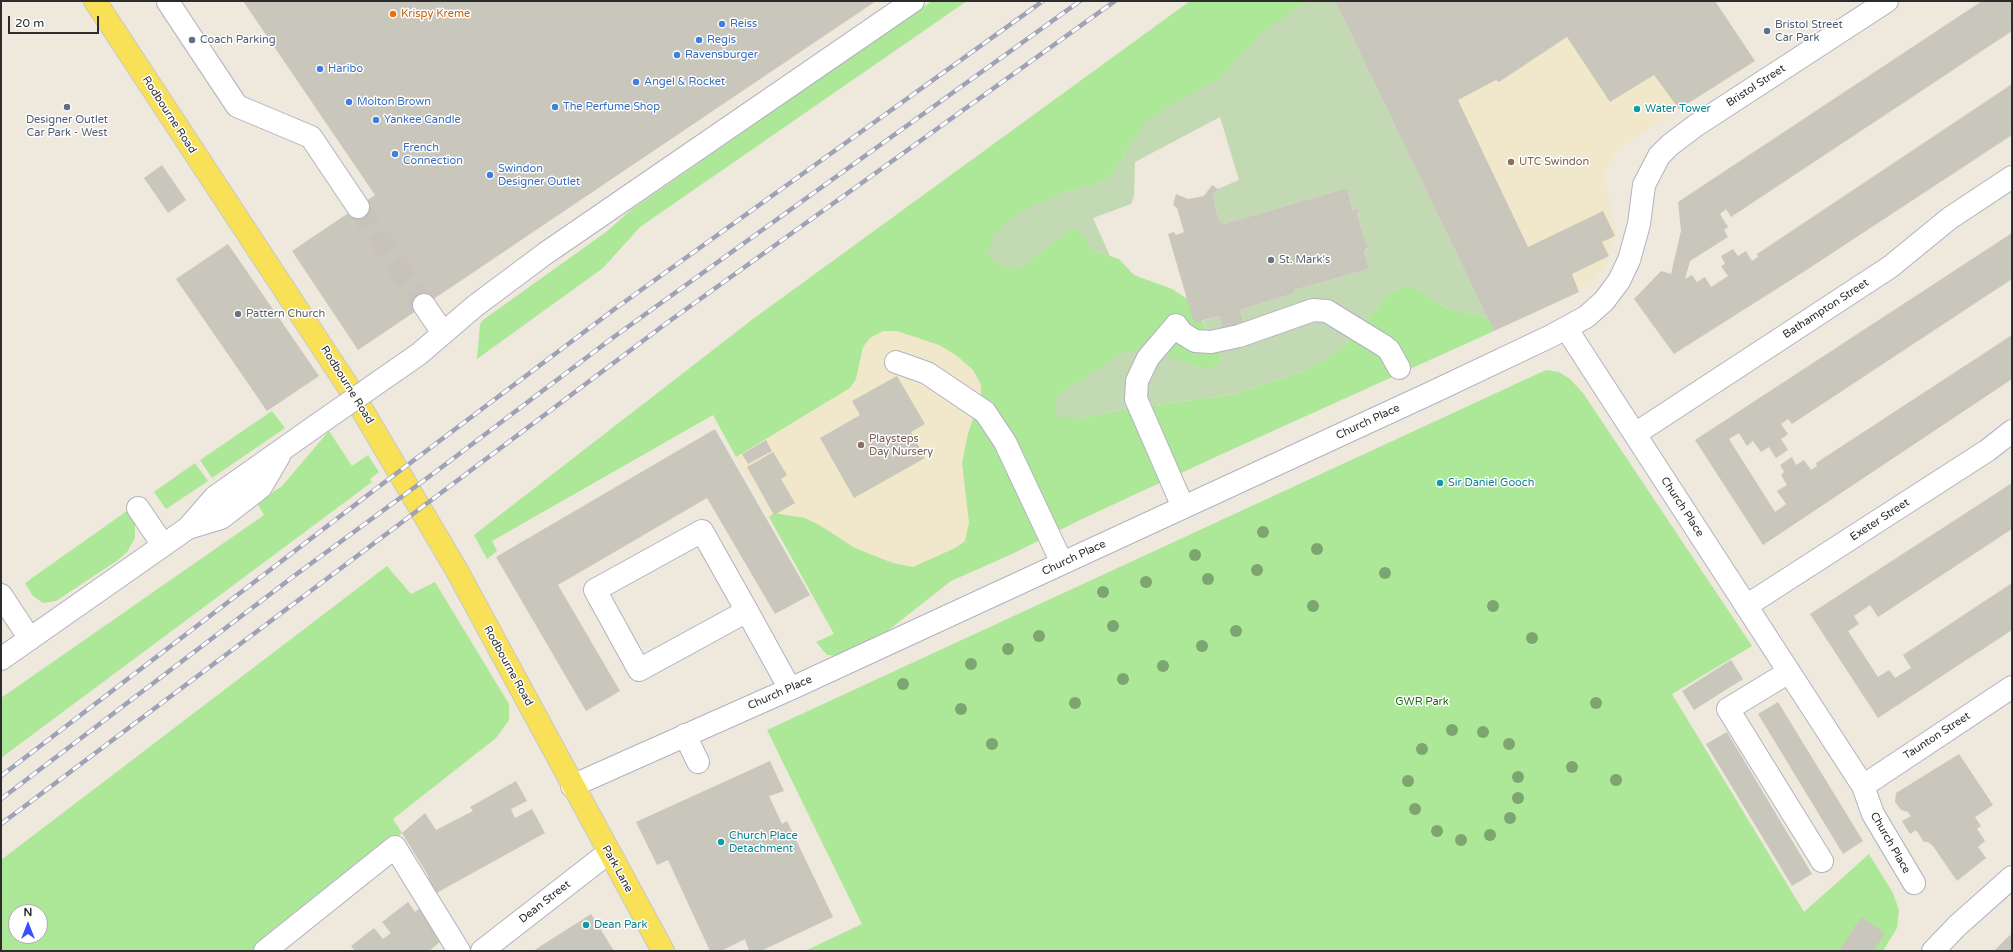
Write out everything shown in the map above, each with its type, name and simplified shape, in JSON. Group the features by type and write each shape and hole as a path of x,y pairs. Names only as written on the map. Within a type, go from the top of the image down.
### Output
{"main road":[{"name":"Rodbourne Road","path":"95,1 351,391 429,522 572,786"},
{"name":"Park Lane","path":"572,786 663,951"}],"street":[{"path":"1,659 188,528 215,497 396,370 475,306 602,214 913,1"},
{"name":"Bristol Street","path":"1566,328 1586,317 1604,301 1619,281 1634,247 1639,224 1644,185 1659,156 1670,145 1702,122 1887,1"},
{"path":"168,2 237,106 311,137 358,206"},
{"name":"Bathampton Street","path":"1636,434 1890,267 1950,218 2012,177"},
{"path":"424,306 443,333"},
{"path":"1183,507 1136,399 1137,381 1148,358 1176,325 1182,333 1195,340 1211,342 1239,336 1319,309 1327,311 1374,338 1389,350 1399,368"},
{"name":"Church Place","path":"572,786 790,689 1433,392 1566,328 1636,434 1862,786 1873,814 1914,884"},
{"path":"896,362 927,374 984,412 1005,442 1062,563"},
{"name":"Exeter Street","path":"1746,606 1988,450 2012,431"},
{"path":"138,508 163,545"},
{"path":"747,611 640,670 595,590 702,531 747,611 790,689"},
{"path":"1,595 30,639"},
{"path":"1789,672 1728,709 1822,861"},
{"name":"Taunton Street","path":"1862,786 2012,687"},
{"path":"685,735 698,762"},
{"path":"265,951 395,847 459,951"},
{"name":"Dean Street","path":"482,951 608,852"},
{"path":"1933,951 1957,926 2012,877"}],"shaded area":[{"name":"UTC Swindon","path":"1335,1 1715,1 1755,61 1621,147 1613,156 1607,167 1605,178 1616,232 1605,266 1589,284 1579,292 1494,331"},
{"name":"Playsteps Day Nursery","path":"883,331 897,331 939,345 957,356 973,370 981,385 968,506 969,523 965,540 955,548 913,567 893,563 855,548 821,526 805,518 774,513 769,517 736,457 850,388 861,362 863,347 870,338"}],"green space":[{"path":"932,1 967,1 640,227 603,268 477,359 480,324 483,320 606,232 631,210"},
{"path":"1190,1 1310,1 1298,7 1219,79 1195,92 1128,148 1121,163 1106,181 1058,194 1008,269 1023,266 1070,230 1077,230 1086,237 1092,250 1119,259 1134,275 1172,289 1192,302 1220,353 1221,364 1212,367 1198,367 1180,360 1122,353 1078,383 1060,392 1077,419 1127,409 1235,394 1301,372 1332,356 1346,344 1388,295 1402,286 1414,287 1446,308 1488,318 1494,331 1222,454 1082,519 1012,554 951,581 876,640 837,656 827,655 816,642 834,634 769,517 774,513 805,518 821,526 855,548 893,563 913,567 955,548 965,541 969,523 962,463 968,433 981,396 981,385 973,370 957,356 939,345 897,331 883,331 870,338 863,347 856,379 850,388 736,457 713,415 492,541 497,551 487,559 474,535 753,319"},
{"path":"1310,1 1335,1 1488,318 1446,308 1414,287 1402,286 1388,295 1346,344 1332,356 1301,372 1235,394 1127,409 1077,419 1058,416 1054,403 1060,392 1078,383 1121,353 1143,349 1198,367 1212,367 1221,364 1220,353 1203,321 1219,316 1222,328 1244,321 1240,310 1295,293 1294,290 1369,269 1364,252 1369,245 1366,243 1357,214 1360,209 1357,208 1353,211 1347,188 1224,224 1219,221 1213,196 1218,189 1239,180 1220,117 1135,162 1134,196 1131,204 1093,218 1110,256 1092,250 1086,238 1077,230 1070,230 1023,266 1009,269 991,260 988,252 995,232 1019,213 1058,194 1106,181 1121,163 1128,148 1147,121 1170,105 1219,79 1263,31 1298,7"},
{"name":"GWR Park","path":"1546,370 1559,372 1570,379 1583,393 1752,646 1672,694 1804,912 1869,854 1893,893 1899,910 1897,928 1883,951 805,951 862,924 767,730"},
{"path":"272,411 285,428 212,478 200,460"},
{"path":"329,431 352,466 368,455 379,472 370,479 372,482 1,758 1,698 264,515 257,503 282,486"},
{"path":"195,463 208,481 166,509 154,492"},
{"path":"131,508 135,520 135,538 127,552 118,560 56,601 43,603 33,596 25,583"},
{"path":"387,566 411,594 435,582 509,704 509,720 496,738 393,819 402,833 255,951 1,951 1,860"}],"building":[{"name":"Swindon Designer Outlet","path":"243,1 876,1 358,350 292,251 375,195"},
{"name":"UTC Swindon","path":"1335,1 1715,1 1755,61 1679,109 1654,75 1610,102 1567,37 1499,82 1496,80 1458,100 1528,247 1603,211 1615,236 1602,242 1609,256 1572,274 1579,292 1494,331"},
{"path":"1982,1 2012,1 2012,31 1731,217 1726,209 1720,214 1728,227 1724,230 1728,237 1690,261 1685,279 1692,275 1697,282 1705,277 1711,287 1728,276 1721,266 1725,264 1721,256 1733,249 1738,256 1746,251 1752,261 1758,257 1757,254 2012,84 2012,135 1808,269 1674,354 1634,299 1661,271 1671,274 1681,231 1678,202"},
{"path":"162,165 186,200 168,213 144,178"},
{"name":"St. Mark's","path":"1212,185 1218,189 1213,196 1219,221 1224,224 1347,188 1353,211 1357,208 1360,209 1357,214 1366,243 1369,245 1369,249 1367,248 1364,252 1369,269 1294,290 1295,293 1240,310 1244,322 1222,328 1219,316 1194,323 1168,234 1174,232 1176,235 1184,232 1177,208 1173,205 1176,194 1188,199 1204,196"},
{"path":"2012,233 2012,279 1792,424 1788,419 1781,424 1788,434 1781,439 1788,450 1776,458 1769,447 1761,452 1753,441 1747,446 1739,433 1729,439 1775,512 1786,504 1777,491 1787,485 1781,475 1784,472 1780,465 1792,457 1796,465 1804,460 1811,470 1817,466 1816,463 2012,335 2012,379 1763,545 1695,440"},
{"name":"Pattern Church","path":"228,244 319,376 267,411 176,279"},
{"path":"897,376 925,424 911,432 925,458 854,498 820,438 860,415 852,401"},
{"path":"715,429 810,595 775,614 707,498 558,585 620,691 586,711 496,557"},
{"path":"766,440 772,451 748,464 742,454"},
{"path":"773,452 787,475 781,479 795,503 774,515 747,467"},
{"path":"2012,483 2012,529 1878,617 1870,605 1854,616 1859,624 1848,631 1878,677 1889,670 1895,678 1911,668 1903,655 2012,583 2012,630 1878,718 1810,614"},
{"path":"1731,660 1743,679 1694,710 1682,691"},
{"path":"1778,702 1863,841 1843,854 1758,714"},
{"path":"1727,732 1812,874 1792,886 1706,744"},
{"path":"1959,754 1993,805 1975,817 1981,826 1977,829 1985,841 1978,847 1986,858 1957,881 1933,846 1928,842 1924,842 1916,830 1910,834 1902,821 1911,816 1908,812 1901,810 1895,802 1896,793"},
{"name":"Church Place Detachment","path":"770,761 784,791 769,796 782,824 787,821 833,917 761,951 749,951 745,939 721,951 710,951 668,860 657,865 636,822"},
{"path":"516,781 527,801 511,809 515,818 532,809 545,833 431,896 423,882 429,877 402,833 425,813 436,830 473,811 470,807"},
{"path":"408,902 415,912 426,903 446,937 429,951 355,951 351,946 374,928 383,939 391,933 382,922"},
{"name":"Dean Park","path":"591,914 614,951 533,951"},
{"path":"1861,917 1885,933 1873,951 1839,951"},
{"path":"2012,934 2012,951 1994,951 2008,937"}],"tunnel":[{"path":"358,207 424,305"}],"railway":[{"path":"1,776 377,488 616,308 1043,1"},
{"path":"1,799 294,576 434,473 611,339 1080,1"},
{"path":"1,824 664,325 1115,1"}],"place":[{"name":"Krispy Kreme","path":"393,14"},
{"name":"Reiss","path":"722,24"},
{"name":"Bristol Street Car Park","path":"1767,31"},
{"name":"Coach Parking","path":"192,40"},
{"name":"Regis","path":"699,40"},
{"name":"Ravensburger","path":"677,55"},
{"name":"Haribo","path":"320,69"},
{"name":"Angel & Rocket","path":"636,82"},
{"name":"Molton Brown","path":"349,102"},
{"name":"Designer Outlet Car Park - West","path":"67,107"},
{"name":"The Perfume Shop","path":"555,107"},
{"name":"Water Tower","path":"1637,109"},
{"name":"Yankee Candle","path":"376,120"},
{"name":"French Connection","path":"395,154"},
{"name":"UTC Swindon","path":"1511,162"},
{"name":"Swindon Designer Outlet","path":"490,175"},
{"name":"St. Mark's","path":"1271,260"},
{"name":"Pattern Church","path":"238,314"},
{"name":"Playsteps Day Nursery","path":"861,445"},
{"name":"Sir Daniel Gooch","path":"1440,483"},
{"name":"Church Place Detachment","path":"721,842"},
{"name":"Dean Park","path":"586,925"}]}
